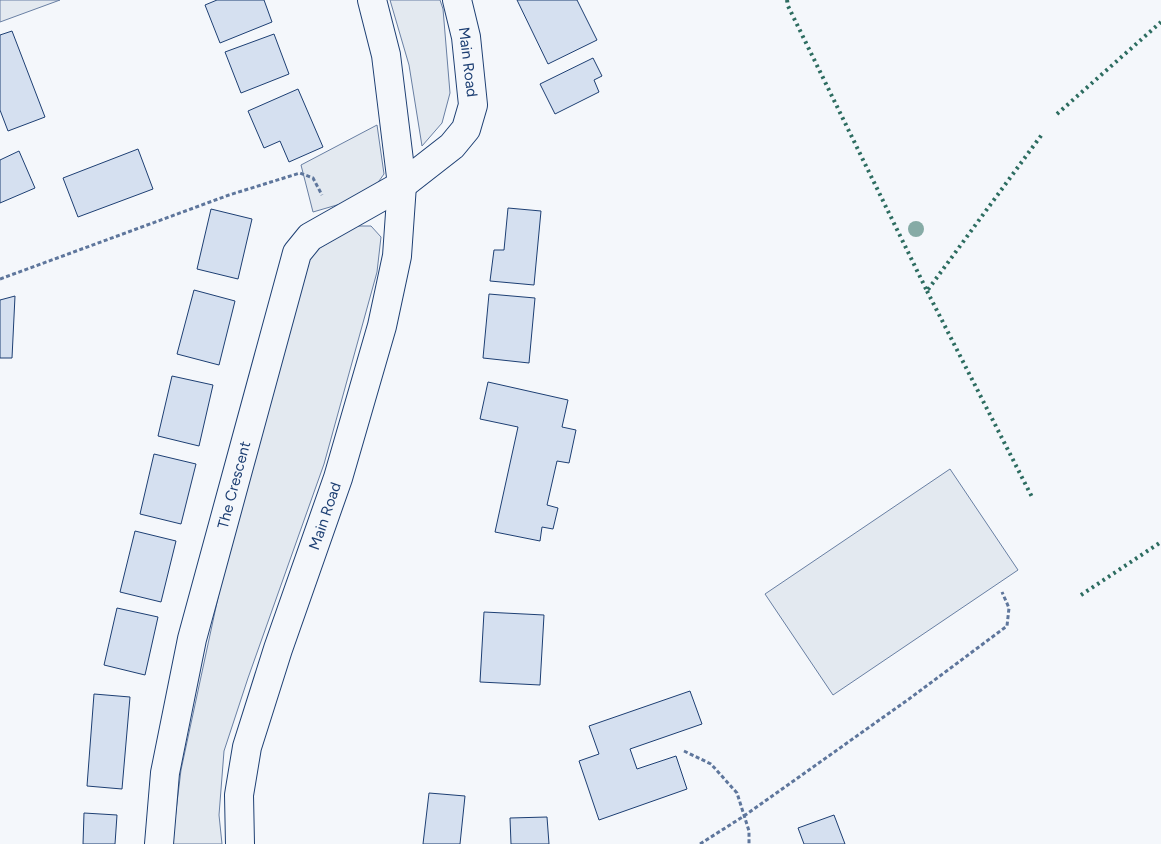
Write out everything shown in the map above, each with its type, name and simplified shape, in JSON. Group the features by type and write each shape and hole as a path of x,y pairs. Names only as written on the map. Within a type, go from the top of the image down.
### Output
{"street":[{"name":"Main Road","path":"240,844 239,795 247,747 278,649 338,478 382,326 397,256 402,185 394,106 386,55 372,0"},
{"name":"Main Road","path":"402,185 452,146 466,129 473,106 466,37 457,0"},
{"name":"The Crescent","path":"159,844 165,774 192,639 297,253 310,237 402,185"}],"path":[{"path":"0,279 229,195 300,173 313,178 336,223"},
{"path":"700,844 744,816 909,699 1007,626 1009,608 1002,592"},
{"path":"684,751 711,764 738,793 749,832 748,844"}],"shaded area":[{"path":"0,0 60,0 0,22"},
{"path":"390,0 440,0 443,9 450,93 442,123 422,146 409,65"},
{"path":"377,125 384,174 374,188 354,200 313,212 301,165"},
{"path":"357,226 371,226 381,237 377,272 324,464 224,751 219,815 222,844 172,844 181,770 234,523 305,262 316,250"},
{"path":"950,469 1018,570 833,695 765,594"}],"building":[{"path":"217,0 264,0 272,22 220,43 205,5"},
{"path":"517,0 577,0 597,40 548,64"},
{"path":"12,31 45,117 8,131 0,110 0,35"},
{"path":"274,34 289,74 241,93 225,52"},
{"path":"593,58 602,76 594,80 599,92 555,114 540,84"},
{"path":"298,89 323,147 289,162 280,141 264,148 248,111"},
{"path":"138,149 153,189 78,217 63,178"},
{"path":"19,151 35,188 0,203 0,160"},
{"path":"508,208 541,211 534,285 490,281 494,250 504,250"},
{"path":"211,209 252,219 238,279 197,269"},
{"path":"194,290 235,301 219,365 177,354"},
{"path":"489,294 535,298 529,363 483,358"},
{"path":"15,296 12,358 0,358 0,300"},
{"path":"172,376 213,385 199,446 158,436"},
{"path":"488,382 568,400 562,427 576,430 569,463 557,461 547,505 558,508 553,529 542,527 540,541 495,532 518,427 480,419"},
{"path":"154,454 196,464 181,524 140,514"},
{"path":"135,531 176,541 161,602 120,592"},
{"path":"117,608 158,617 145,675 104,665"},
{"path":"484,612 544,615 540,685 480,682"},
{"path":"690,691 702,724 630,749 637,769 676,756 687,789 599,820 579,761 599,754 589,726"},
{"path":"94,694 130,697 122,789 87,786"},
{"path":"429,793 465,796 460,844 423,844"},
{"path":"84,813 117,815 115,844 83,844"},
{"path":"834,815 845,844 804,844 798,828"},
{"path":"547,817 549,844 511,844 510,818"}],"hedge":[{"path":"787,0 788,6 927,291 1043,133"},
{"path":"1057,114 1161,22"},
{"path":"927,291 1033,499"},
{"path":"1081,595 1161,542"}]}
